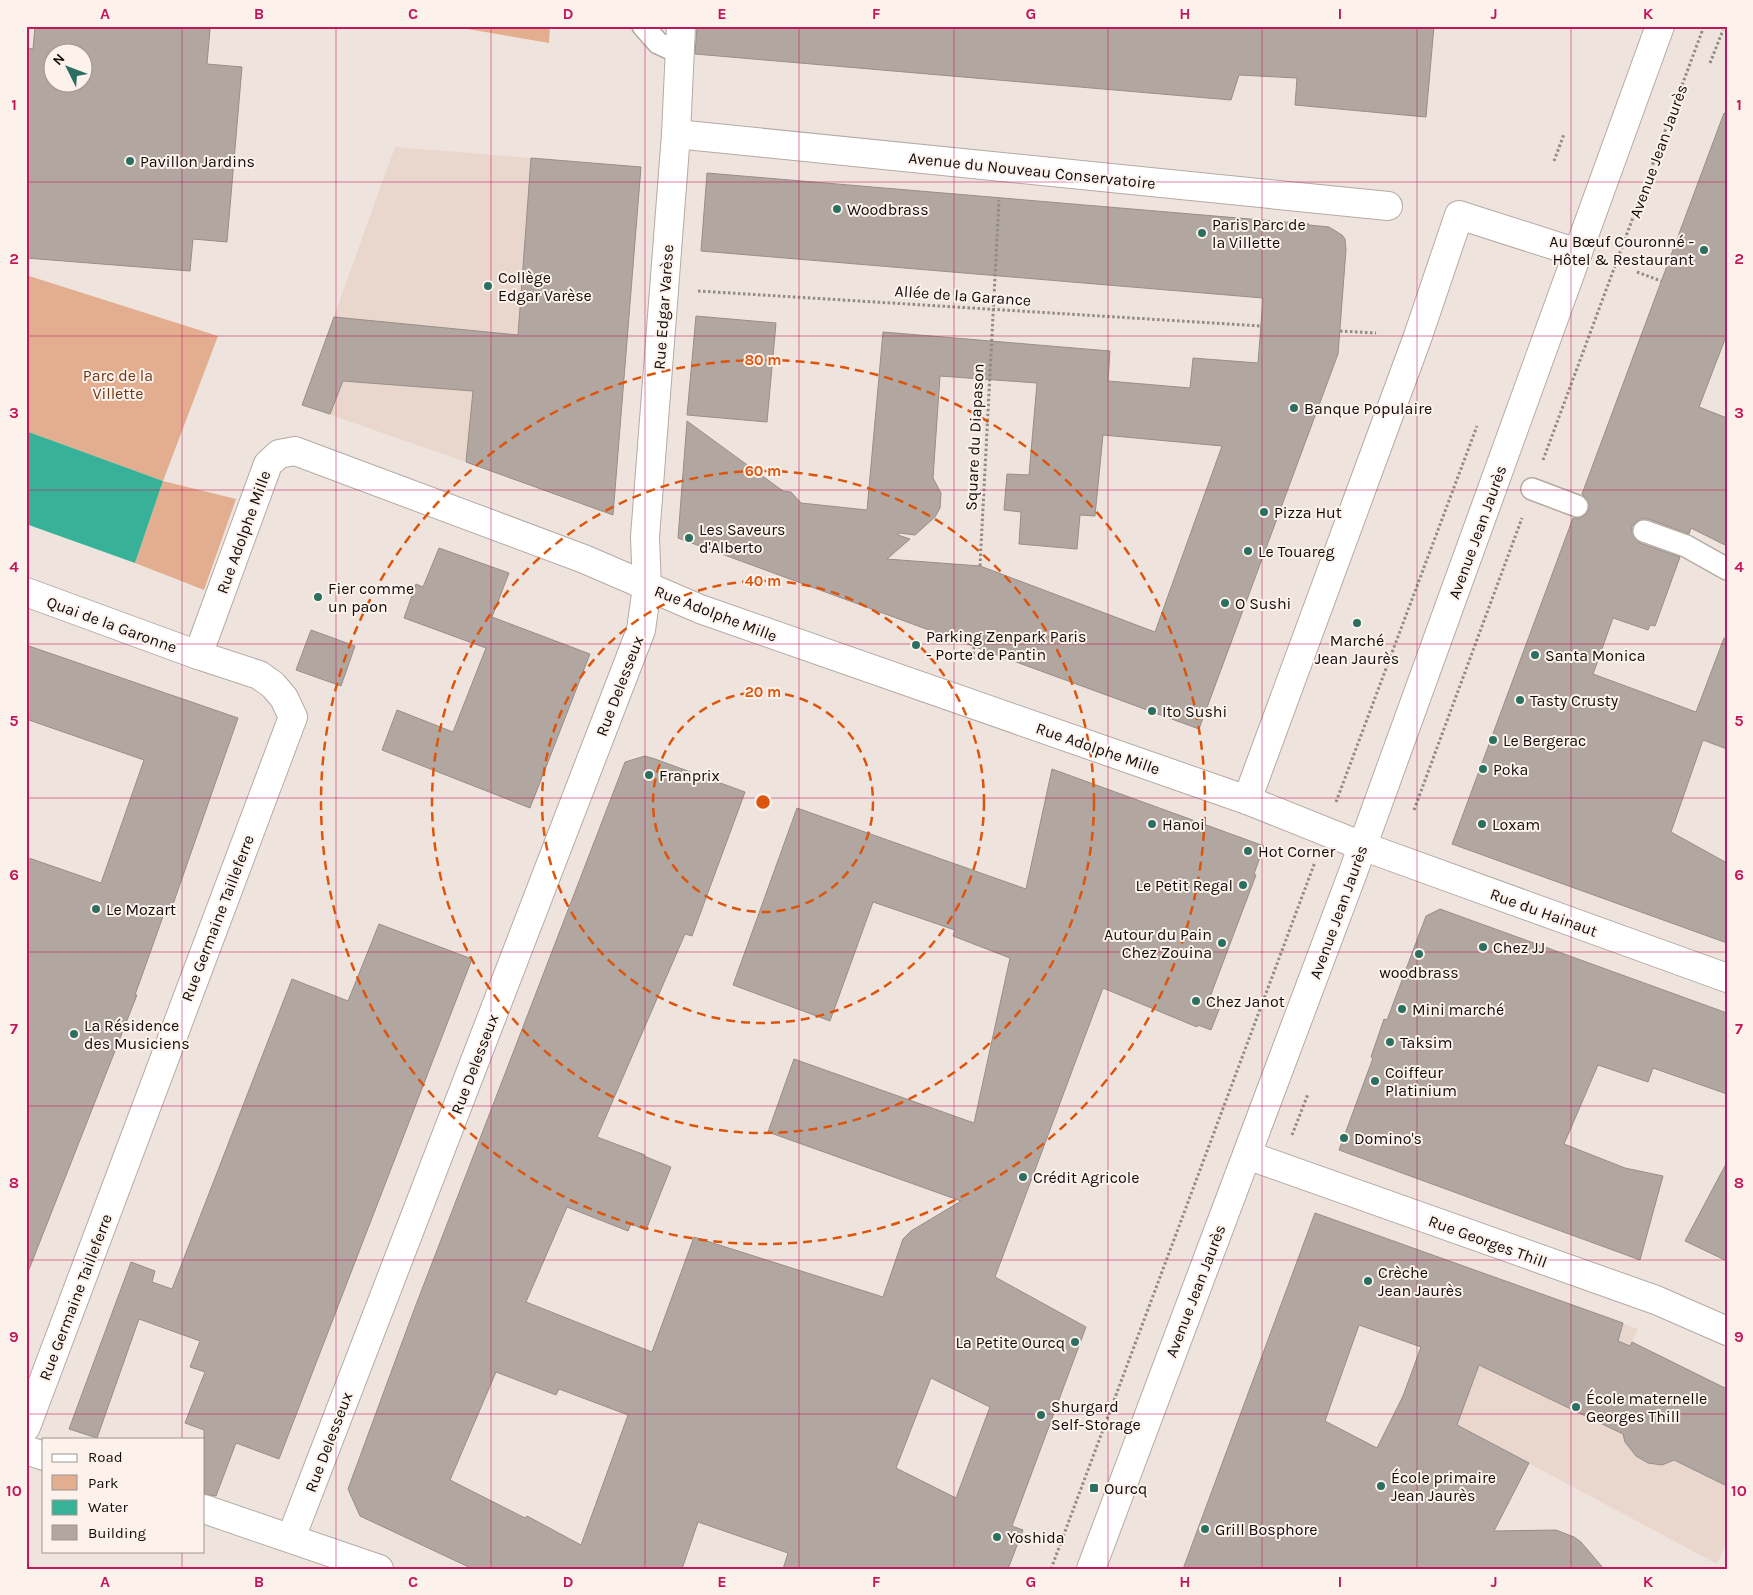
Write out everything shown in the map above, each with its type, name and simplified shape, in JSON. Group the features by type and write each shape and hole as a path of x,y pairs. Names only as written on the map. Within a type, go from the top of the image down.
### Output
{"street":[{"name":"Avenue Jean Jaurès","path":"1091,1569 1362,846 1660,26"},
{"name":"Rue Edgar Varèse","path":"647,587 645,537 676,134 681,39"},
{"name":"Avenue du Nouveau Conservatoire","path":"676,134 1388,206"},
{"path":"1247,800 1418,336 1459,215 1578,253"},
{"name":"Rue Adolphe Mille","path":"198,655 268,464 279,454 295,451 584,560 709,613 1247,800 1362,846"},
{"name":"Rue Delesseux","path":"291,1538 641,630 647,587"},
{"name":"Quai de la Garonne","path":"26,592 198,655"},
{"name":"Rue Germaine Tailleferre","path":"26,1427 293,717 284,698 273,685 259,675 198,655"},
{"name":"Rue du Hainaut","path":"1362,846 1727,978"},
{"name":"Rue Georges Thill","path":"1247,1155 1656,1300 1727,1331"},
{"path":"26,1450 42,1455"},
{"path":"205,1509 379,1569"}],"lane":[{"path":"643,26 658,43 681,39"},
{"path":"1532,489 1577,506"},
{"path":"1644,531 1686,546 1727,569"}],"path":[{"name":"Avenue Jean Jaurès","path":"1413,811 1704,26"},
{"path":"1710,63 1723,30"},
{"path":"1554,162 1564,134"},
{"name":"Square du Diapason","path":"980,566 1000,167"},
{"path":"1637,272 1661,281"},
{"name":"Allée de la Garance","path":"664,290 1261,326"},
{"path":"1340,331 1376,333"},
{"path":"1341,788 1480,418"},
{"path":"973,658 974,646"},
{"path":"1051,1569 1317,855"}],"shaded area":[{"name":"Collège Edgar Varèse","path":"395,147 641,167 613,515 302,405"},
{"name":"École maternelle Georges Thill","path":"1451,1262 1638,1329 1632,1342 1727,1389 1727,1543 1717,1564 1403,1396"}],"green space":[{"path":"450,26 550,26 549,43"},
{"name":"Parc de la Villette","path":"26,275 218,336 163,481 26,431"},
{"path":"163,481 236,499 204,590 135,563"}],"water":[{"path":"26,431 163,481 135,563 26,524"}],"building":[{"name":"Pavillon Jardins","path":"35,26 172,26 210,29 207,64 242,67 227,242 193,239 190,271 26,258 26,48 33,49"},
{"path":"697,26 1434,26 1426,117 1295,105 1297,78 1239,75 1231,100 695,54"},
{"path":"1724,113 1727,114 1727,334 1699,407 1727,418 1727,546 1691,528 1689,534 1648,519 1641,519 1636,522 1632,526 1632,533 1640,543 1680,557 1655,626 1650,625 1648,630 1613,618 1593,674 1696,712 1724,638 1727,639 1727,749 1703,740 1671,832 1727,863 1727,943 1452,844 1573,518 1584,516 1588,511 1589,504 1582,494"},
{"path":"531,158 641,167 613,515 466,462 473,391 343,381 330,414 302,405 334,317 518,335"},
{"path":"707,173 1309,224 1329,227 1342,235 1345,239 1346,250 1338,354 1199,729 678,538 687,421 783,491 791,492 801,503 867,510 883,332 1110,351 1108,381 1190,388 1193,358 1258,363 1263,298 701,251","holes":["940,376 1037,383 1029,475 1007,474 1004,510 1021,512 1019,544 1077,549 1080,515 1095,516 1103,435 1222,446 1155,632 980,566 887,559 910,539 898,535 899,533 915,535 935,517 940,508 941,493 933,478"]},
{"path":"696,316 776,323 767,422 687,415"},
{"path":"439,548 509,573 492,617 590,654 530,808 382,750 397,710 453,732 486,648 404,618 416,584 423,587"},
{"path":"311,630 355,646 341,686 296,670"},
{"path":"26,645 238,718 171,910 166,908 135,995 137,995 28,1272 26,1271 26,857 101,883 144,760 26,719"},
{"path":"645,756 745,792 692,936 685,934 597,1137 671,1167 646,1230 631,1224 628,1231 567,1207 526,1302 652,1352 694,1237 883,1297 903,1239 911,1231 961,1201 768,1132 794,1059 974,1123 1010,958 953,936 955,930 873,902 830,1021 733,985 797,808 1026,889 1052,769 1264,846 1254,874 1256,875 1210,997 1222,1002 1211,1030 1198,1025 1197,1027 1103,988 995,1277 1086,1327 1012,1526 1023,1530 1008,1569 783,1569 788,1553 698,1522 682,1569 473,1569 360,1516 348,1489 414,1310 625,762","holes":["496,1372 556,1395 559,1389 628,1415 581,1545 527,1516 525,1518 450,1480","931,1378 990,1407 956,1498 896,1468"]},
{"path":"1440,909 1727,1013 1727,1094 1653,1068 1648,1082 1598,1065 1564,1144 1625,1168 1663,1176 1640,1260 1339,1150 1373,1058 1371,1057 1384,1019 1387,1020 1426,916"},
{"path":"379,924 472,959 279,1459 236,1443 216,1496 205,1494 204,1430 185,1423 205,1372 190,1367 200,1341 139,1319 97,1438 69,1429 131,1262 155,1271 152,1282 172,1289 292,979 348,1001"},
{"path":"1727,1162 1727,1261 1685,1241"},
{"path":"1315,1213 1623,1323 1618,1341 1630,1346 1632,1342 1727,1389 1727,1486 1674,1460 1662,1465 1648,1463 1636,1456 1625,1442 1623,1434 1479,1365 1457,1425 1529,1463 1494,1531 1556,1530 1581,1542 1604,1569 1183,1569","holes":["1359,1325 1421,1347 1403,1396 1377,1448 1325,1421"]}],"place":[{"name":"Pavillon Jardins","path":"130,161"},
{"name":"Woodbrass","path":"837,209"},
{"name":"Paris Parc de la Villette","path":"1202,233"},
{"name":"Au Bœuf Couronné - Hôtel & Restaurant","path":"1704,250"},
{"name":"Collège Edgar Varèse","path":"488,286"},
{"name":"Banque Populaire","path":"1294,408"},
{"name":"Pizza Hut","path":"1264,512"},
{"name":"Les Saveurs d'Alberto","path":"689,538"},
{"name":"Le Touareg","path":"1248,551"},
{"name":"Fier comme un paon","path":"318,597"},
{"name":"O Sushi","path":"1225,603"},
{"name":"Marché Jean Jaurès","path":"1357,623"},
{"name":"Parking Zenpark Paris - Porte de Pantin","path":"916,645"},
{"name":"Santa Monica","path":"1535,655"},
{"name":"Tasty Crusty","path":"1520,700"},
{"name":"Ito Sushi","path":"1152,711"},
{"name":"Le Bergerac","path":"1493,740"},
{"name":"Poka","path":"1483,769"},
{"name":"Franprix","path":"649,775"},
{"name":"Hanoi","path":"1152,824"},
{"name":"Loxam","path":"1482,824"},
{"name":"Hot Corner","path":"1248,851"},
{"name":"Le Petit Regal","path":"1243,885"},
{"name":"Le Mozart","path":"96,909"},
{"name":"Autour du Pain Chez Zouina","path":"1222,943"},
{"name":"Chez JJ","path":"1483,947"},
{"name":"woodbrass","path":"1419,954"},
{"name":"Chez Janot","path":"1196,1001"},
{"name":"Mini marché","path":"1402,1009"},
{"name":"La Résidence des Musiciens","path":"74,1034"},
{"name":"Taksim","path":"1390,1042"},
{"name":"Coiffeur Platinium","path":"1375,1081"},
{"name":"Domino's","path":"1344,1138"},
{"name":"Crédit Agricole","path":"1023,1177"},
{"name":"Crèche Jean Jaurès","path":"1368,1281"},
{"name":"La Petite Ourcq","path":"1075,1342"},
{"name":"École maternelle Georges Thill","path":"1576,1407"},
{"name":"Shurgard Self-Storage","path":"1041,1415"},
{"name":"École primaire Jean Jaurès","path":"1381,1486"},
{"name":"Ourcq","path":"1094,1488"},
{"name":"Grill Bosphore","path":"1205,1529"},
{"name":"Yoshida","path":"997,1537"}]}
